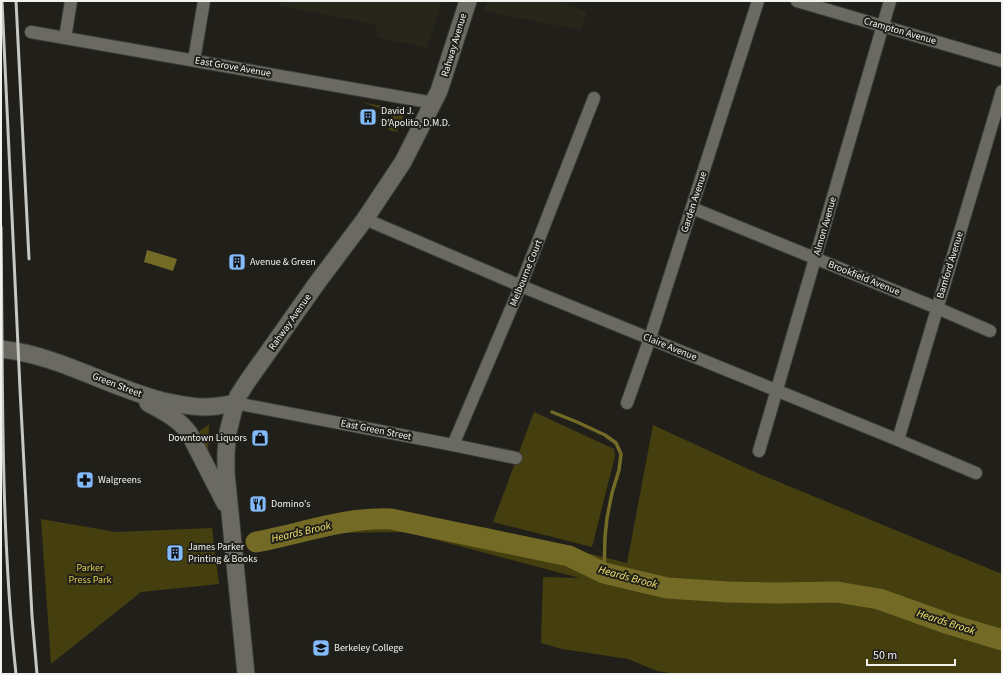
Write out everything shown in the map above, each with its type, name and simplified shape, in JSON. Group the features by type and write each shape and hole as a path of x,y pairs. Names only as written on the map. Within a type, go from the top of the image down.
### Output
{"main road":[{"name":"Rahway Avenue","path":"246,674 226,485 226,452 228,432 235,404 247,382 317,283 365,219 403,162 440,91 468,1"},
{"name":"Green Street","path":"1,349 20,352 54,361 118,387 181,405 204,407 235,404"},
{"path":"118,387 180,422 189,433 230,512"}],"street":[{"path":"65,38 71,1"},
{"path":"194,60 204,1"},
{"name":"Garden Avenue","path":"627,403 650,338 758,1"},
{"name":"Crampton Avenue","path":"797,1 1002,62"},
{"name":"Almon Avenue","path":"759,451 890,1"},
{"name":"East Grove Avenue","path":"32,32 434,103"},
{"name":"Bamford Avenue","path":"898,440 1002,91"},
{"name":"Melbourne Court","path":"453,445 521,286 594,98"},
{"name":"Brookfield Avenue","path":"692,208 937,308 990,332"},
{"name":"Claire Avenue","path":"365,219 521,286 976,473"},
{"name":"East Green Street","path":"235,404 516,458"}],"shaded area":[{"path":"281,1 442,1 427,48 377,37 375,24 280,6"},
{"path":"486,1 566,1 566,4 587,12 582,30 483,11"},
{"path":"147,250 177,259 173,271 144,262"}],"green space":[{"path":"361,102 406,110 397,132 388,130 394,113"},
{"path":"534,412 614,449 615,456 592,547 493,522"},
{"path":"209,424 208,457 197,433"},
{"path":"653,425 757,473 1002,574 1002,674 677,674 657,671 628,659 562,649 541,643 543,577 580,578 406,532 339,533 257,551 256,532 369,511 488,528 627,563"},
{"name":"Parker Press Park","path":"41,519 116,532 212,528 219,584 141,592 51,664"}],"waterway":[{"path":"552,412 605,435 616,443 621,454 619,470 612,493 607,518 604,573"},
{"name":"Heards Brook","path":"256,542 339,523 374,519 391,519 569,556 604,573 667,588 728,592 837,592 879,599 949,624 1002,640"}],"railway":[{"path":"2,1 20,389 32,616 37,674"},
{"path":"16,1 29,259"},
{"path":"1,227 3,451 7,563 16,674"}],"place":[{"name":"David J. D’Apolito, D.M.D.","path":"368,117"},
{"name":"Avenue & Green","path":"237,262"},
{"name":"Downtown Liquors","path":"260,438"},
{"name":"Walgreens","path":"85,480"},
{"name":"Domino's","path":"258,504"},
{"name":"James Parker Printing & Books","path":"175,553"},
{"name":"Berkeley College","path":"321,648"}]}
